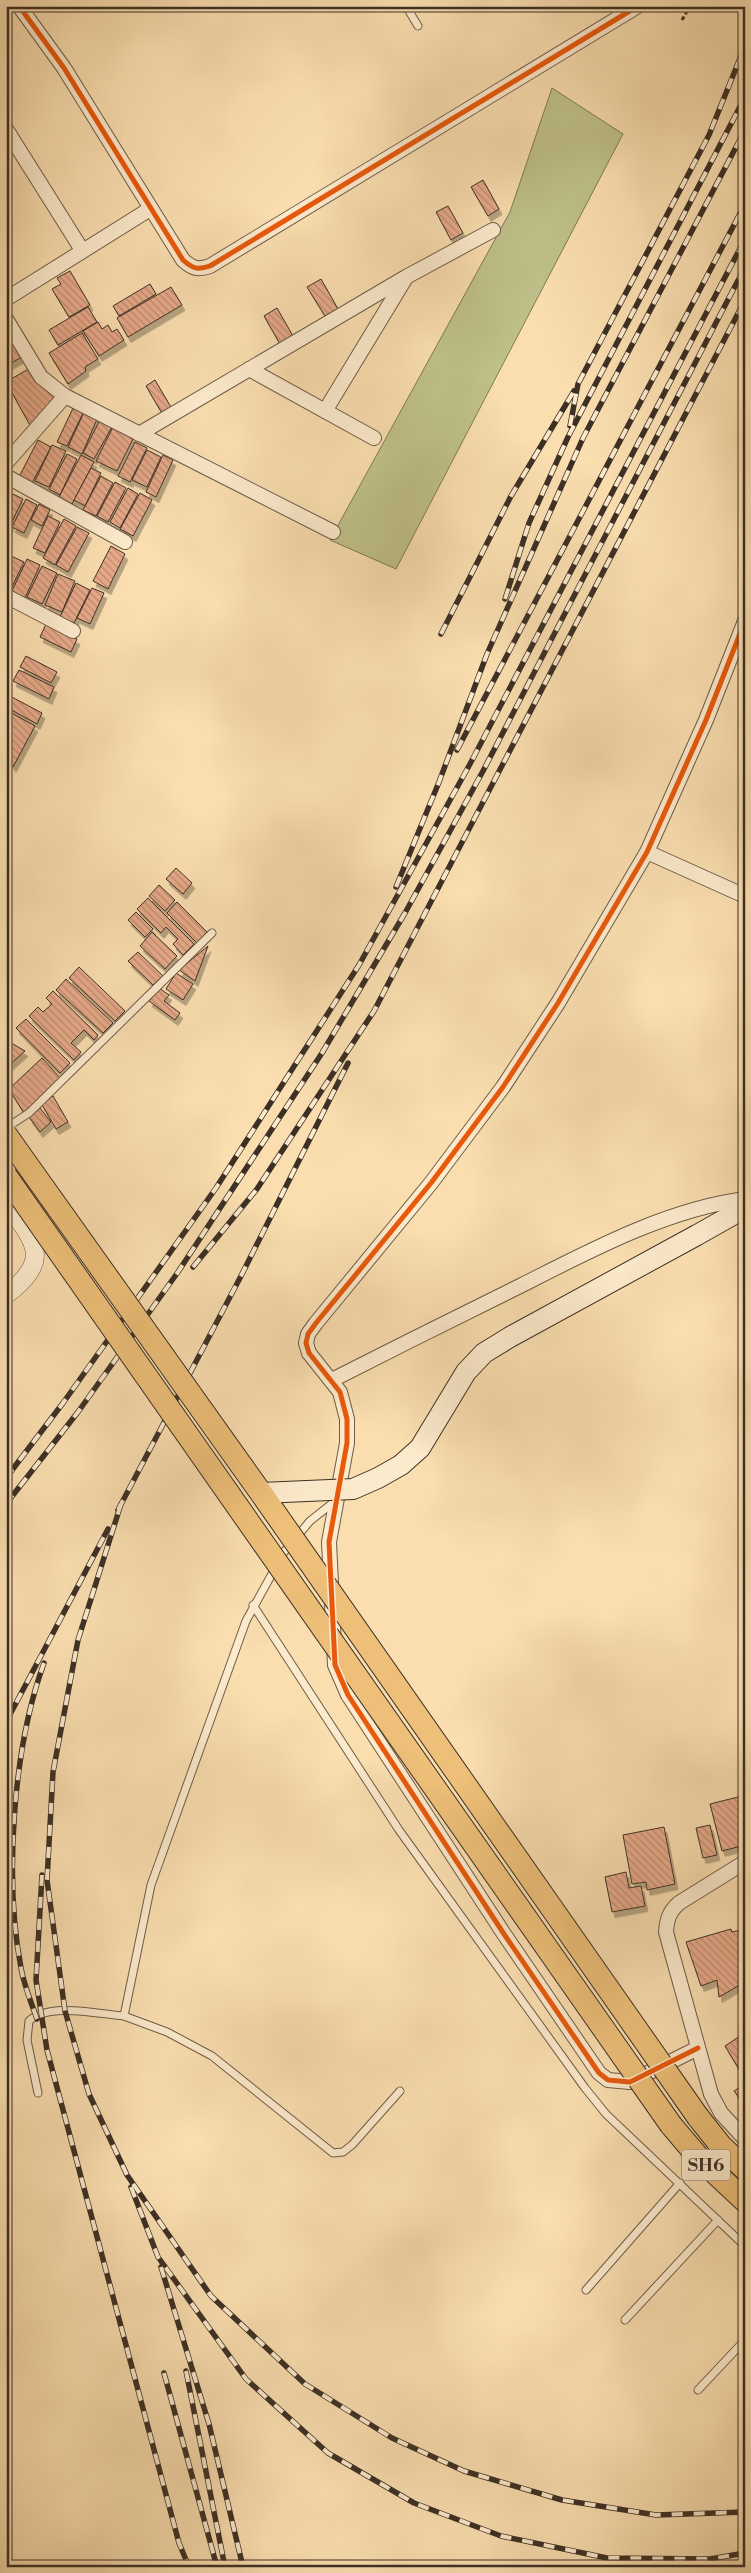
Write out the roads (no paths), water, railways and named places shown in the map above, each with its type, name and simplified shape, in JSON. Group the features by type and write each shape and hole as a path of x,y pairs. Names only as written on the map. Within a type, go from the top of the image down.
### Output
{"main road":[{"name":"SH6","path":"6,1135 261,1493 698,2117 721,2146 745,2169"},
{"name":"SH6","path":"6,1176 671,2125 698,2158 745,2201"},
{"path":"261,1493 353,1489 378,1478 401,1464 420,1448 466,1372 484,1353 745,1208"}],"street":[{"path":"19,6 64,68 183,260 192,268 199,270 210,266 638,6"},
{"path":"6,129 82,250"},
{"path":"6,299 150,209"},
{"path":"139,434 406,277 493,230"},
{"path":"325,410 406,277"},
{"path":"6,319 41,377 65,396 333,532"},
{"path":"249,369 374,438"},
{"path":"6,463 65,396"},
{"path":"6,476 124,542"},
{"path":"6,596 73,630"},
{"path":"698,2048 630,2082 608,2080 599,2073 504,1934 340,1679 335,1665 329,1542 347,1443 347,1419 340,1392 309,1353 306,1343 308,1334 431,1183 502,1087 558,1003 647,852 706,720 745,621"},
{"path":"647,852 745,896"},
{"path":"332,1380 582,1254 674,1217 727,1202 745,1199"},
{"path":"6,1202 35,1248 36,1260 32,1272 6,1296"},
{"path":"745,1862 679,1903 672,1910 667,1920 666,1932 715,2104 745,2139"}],"lane":[{"path":"406,6 418,26"},
{"path":"6,1128 29,1113 212,933"},
{"path":"124,2016 151,1885 252,1605 284,1552 310,1521 337,1500"},
{"path":"252,1605 393,1822 533,2018 606,2114 745,2246"},
{"path":"38,2093 27,2040 29,2021 36,2015 64,2011 124,2016 167,2032 212,2056 333,2153 342,2152 352,2145 400,2091"},
{"path":"586,2290 680,2184"},
{"path":"625,2320 718,2220"},
{"path":"698,2390 745,2340"}],"railway":[{"path":"570,426 578,384 709,135 745,46"},
{"path":"505,599 529,523 568,437 745,97"},
{"path":"396,887 439,782 487,654 583,438 745,130"},
{"path":"457,750 745,204"},
{"path":"6,1478 63,1403 216,1188 359,965 470,764 745,239"},
{"path":"6,1504 78,1412 178,1272 322,1053 405,913 483,771 745,267"},
{"path":"193,1267 257,1189 374,1011 745,300"},
{"path":"441,634 511,496 574,391"},
{"path":"118,1510 241,1276 348,1063"},
{"path":"121,1504 78,1640 53,1772 47,1880 65,2011 89,2094 127,2175 211,2296 305,2384 392,2438 464,2471 562,2500 656,2515 745,2512"},
{"path":"6,1722 108,1529"},
{"path":"37,2019 21,1968 13,1894 13,1854 19,1773 25,1734 33,1697 44,1663"},
{"path":"42,1875 36,1980 47,2050 179,2543 189,2567"},
{"path":"131,2187 158,2257 246,2379 328,2453 414,2503 501,2536 607,2558 710,2559 745,2553"},
{"path":"161,2267 209,2424 243,2567"},
{"path":"186,2371 225,2567"},
{"path":"164,2373 217,2567"}]}
